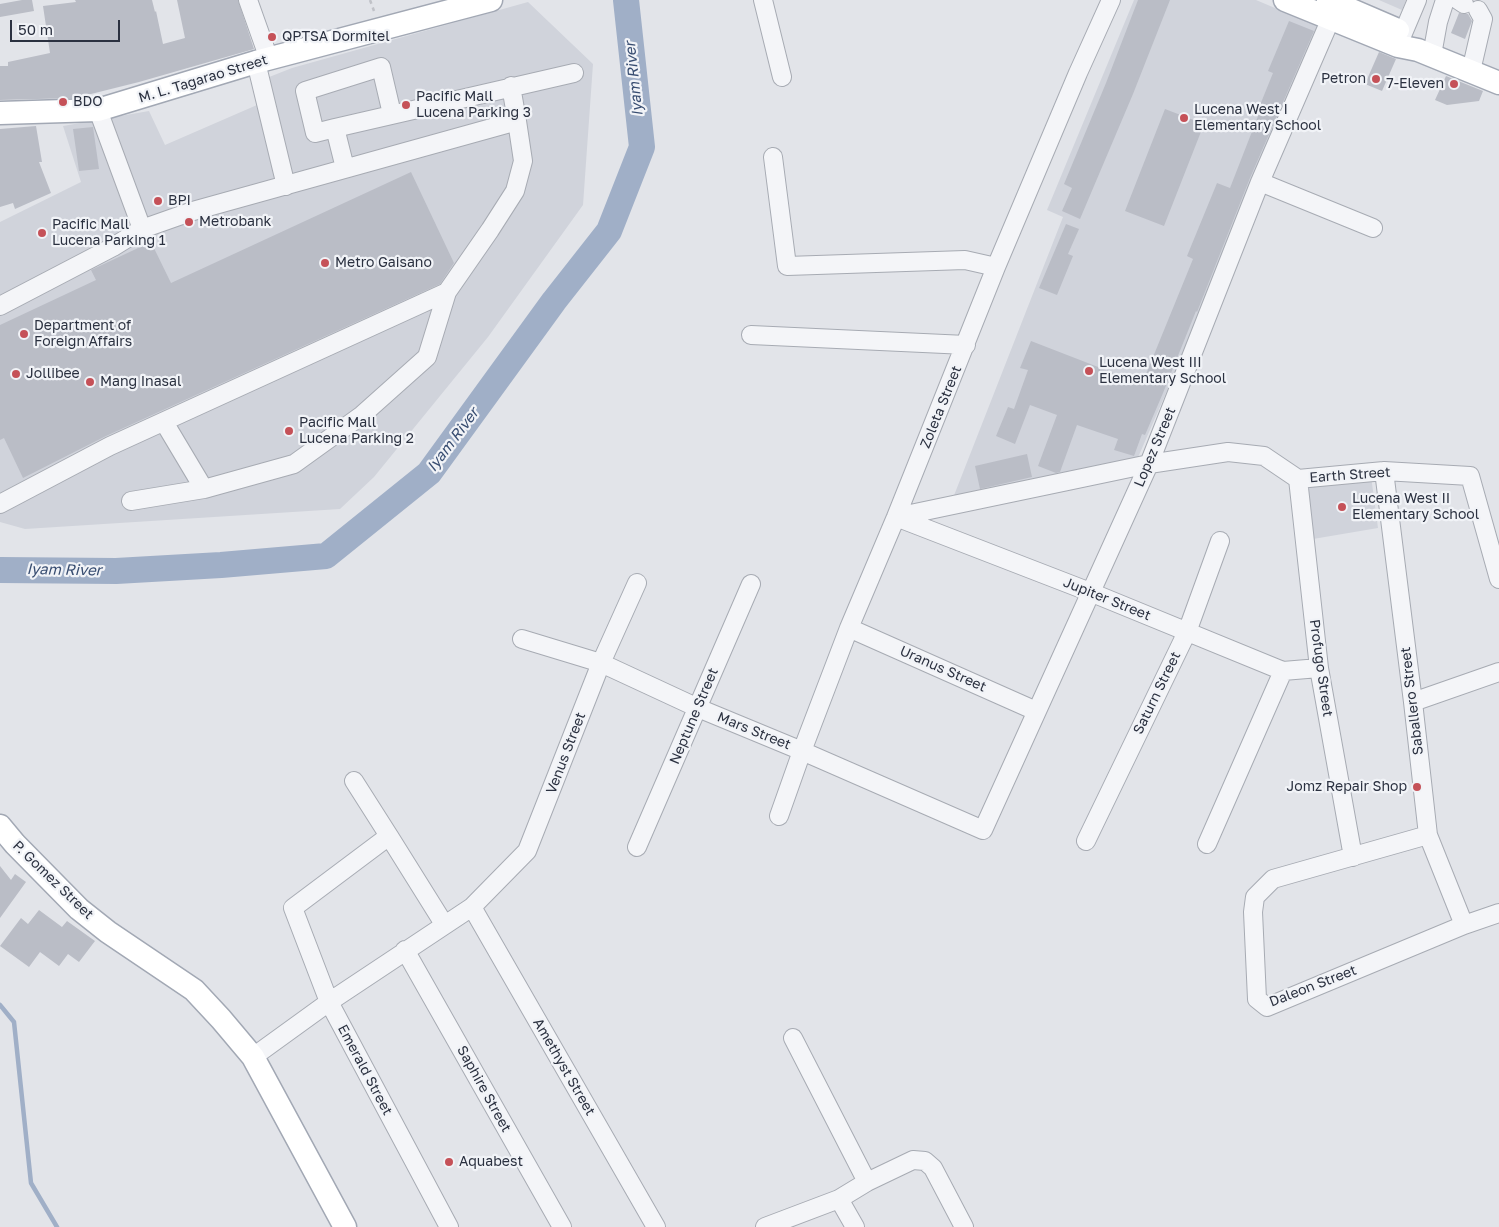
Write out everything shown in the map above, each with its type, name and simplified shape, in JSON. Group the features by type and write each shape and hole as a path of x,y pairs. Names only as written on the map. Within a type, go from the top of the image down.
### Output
{"main road":[{"name":"M. L. Tagarao Street","path":"0,113 98,110 262,61 491,0"},
{"path":"1285,0 1332,8 1499,83"},
{"name":"P. Gomez Street","path":"0,826 15,844 80,909 108,932 194,990 221,1019 253,1057 344,1227"}],"street":[{"path":"248,0 262,61 286,186"},
{"path":"763,0 782,77"},
{"name":"Zoleta Street","path":"779,816 849,628 896,517 996,267 1111,0"},
{"path":"1413,46 1417,0"},
{"path":"1413,46 1438,22 1445,0"},
{"path":"1467,5 1483,19 1471,71"},
{"name":"Lopez Street","path":"982,830 1149,464 1260,182 1332,8"},
{"path":"392,114 381,67 305,91 315,133 574,72"},
{"path":"131,501 204,489 294,464 362,415 427,357 447,292 515,191 523,161 511,86"},
{"path":"98,110 142,228"},
{"path":"0,306 113,247 142,228 193,211 517,121"},
{"path":"335,128 344,168"},
{"path":"773,157 787,266 965,260 996,267"},
{"path":"1260,182 1373,228"},
{"path":"0,504 110,446 447,292"},
{"path":"750,335 966,345"},
{"path":"164,422 204,489"},
{"name":"Earth Street","path":"896,517 1149,464 1228,452 1264,456 1298,479 1384,471 1470,476 1499,579"},
{"name":"Saballero Street","path":"1384,471 1428,835 1464,925"},
{"name":"Profugo Street","path":"1298,479 1319,668 1353,857"},
{"name":"Jupiter Street","path":"896,517 1090,592 1283,670 1319,668"},
{"name":"Saturn Street","path":"1086,841 1187,632 1220,541"},
{"name":"Venus Street","path":"253,1057 329,1002 472,906 527,851 601,664 637,584"},
{"name":"Neptune Street","path":"637,847 751,584"},
{"name":"Uranus Street","path":"849,628 1036,710"},
{"name":"Mars Street","path":"522,639 601,664 698,708 802,751 982,830"},
{"path":"1207,844 1283,670"},
{"path":"1413,702 1499,672"},
{"path":"354,782 444,924"},
{"name":"Daleon Street","path":"1428,835 1273,880 1255,897 1253,912 1257,999 1267,1007 1464,925 1499,913"},
{"name":"Emerald Street","path":"389,836 293,908 329,1002 450,1227"},
{"name":"Amethyst Street","path":"472,906 656,1227"},
{"name":"Saphire Street","path":"405,950 562,1227"},
{"path":"793,1038 867,1182"},
{"path":"765,1227 839,1199 867,1182 913,1160 925,1161 933,1168 964,1227"},
{"path":"839,1199 855,1227"}],"shaded area":[{"path":"1134,0 1256,0 1320,27 1215,280 1136,462 953,498 1063,217 1047,210"},
{"path":"1379,0 1406,0 1402,10"},
{"path":"528,2 593,64 583,205 488,337 374,477 340,509 25,529 0,522 0,222 81,182 63,126 149,111 165,145 257,105 254,83 292,68"},
{"name":"Lucena West II Elementary School","path":"1371,476 1378,528 1313,539 1305,486"}],"building":[{"path":"32,0 34,11 0,17 0,4"},
{"path":"75,0 152,0 163,44 185,38 177,0 238,0 254,49 75,98 0,100 0,66 8,66 8,62 50,53 43,6 76,2"},
{"path":"1138,0 1170,0 1133,94 1080,219 1062,211 1072,188 1064,184"},
{"path":"1459,13 1468,14 1472,21 1465,39 1451,33"},
{"path":"1289,21 1314,31 1250,178 1163,393 1145,435 1142,434 1134,456 1114,450 1118,439 1077,425 1060,472 1056,473 1038,466 1057,415 1030,405 1015,444 996,436 1008,407 1014,409 1028,370 1020,368 1031,341 1142,384 1193,259 1187,256 1217,183 1230,188 1273,73 1268,71"},
{"path":"1379,52 1396,59 1382,91 1365,84"},
{"path":"1446,76 1483,91 1479,101 1447,105 1435,100"},
{"path":"1165,109 1204,124 1164,226 1125,211"},
{"path":"36,126 42,162 39,162 51,193 15,209 13,203 0,207 0,129"},
{"path":"93,127 99,169 79,171 73,129"},
{"path":"411,172 454,263 440,284 106,436 23,478 4,438 0,440 0,325 96,280 91,270 151,242 171,283"},
{"path":"1066,224 1079,229 1068,254 1073,256 1057,295 1039,288"},
{"path":"1027,454 1032,477 980,489 975,466"},
{"path":"0,866 11,880 15,874 26,882 0,918"},
{"path":"39,910 62,927 67,921 95,941 79,962 68,954 59,966 40,952 29,967 0,946 21,918 28,924"}],"waterway":[{"name":"Iyam River","path":"0,570 116,571 326,556 429,473 554,301 609,231 642,147 626,0"},
{"path":"0,1005 14,1022 31,1183 57,1227"}],"place":[{"name":"QPTSA Dormitel","path":"272,37"},
{"name":"Petron","path":"1376,79"},
{"name":"7-Eleven","path":"1454,84"},
{"name":"BDO","path":"63,102"},
{"name":"Pacific Mall Lucena Parking 3","path":"406,105"},
{"name":"Lucena West I Elementary School","path":"1184,118"},
{"name":"BPI","path":"158,201"},
{"name":"Metrobank","path":"189,222"},
{"name":"Pacific Mall Lucena Parking 1","path":"42,233"},
{"name":"Metro Gaisano","path":"325,263"},
{"name":"Department of Foreign Affairs","path":"24,334"},
{"name":"Lucena West III Elementary School","path":"1089,371"},
{"name":"Jollibee","path":"16,374"},
{"name":"Mang Inasal","path":"90,382"},
{"name":"Pacific Mall Lucena Parking 2","path":"289,431"},
{"name":"Lucena West II Elementary School","path":"1342,507"},
{"name":"Jomz Repair Shop","path":"1417,787"},
{"name":"Aquabest","path":"449,1162"}]}
